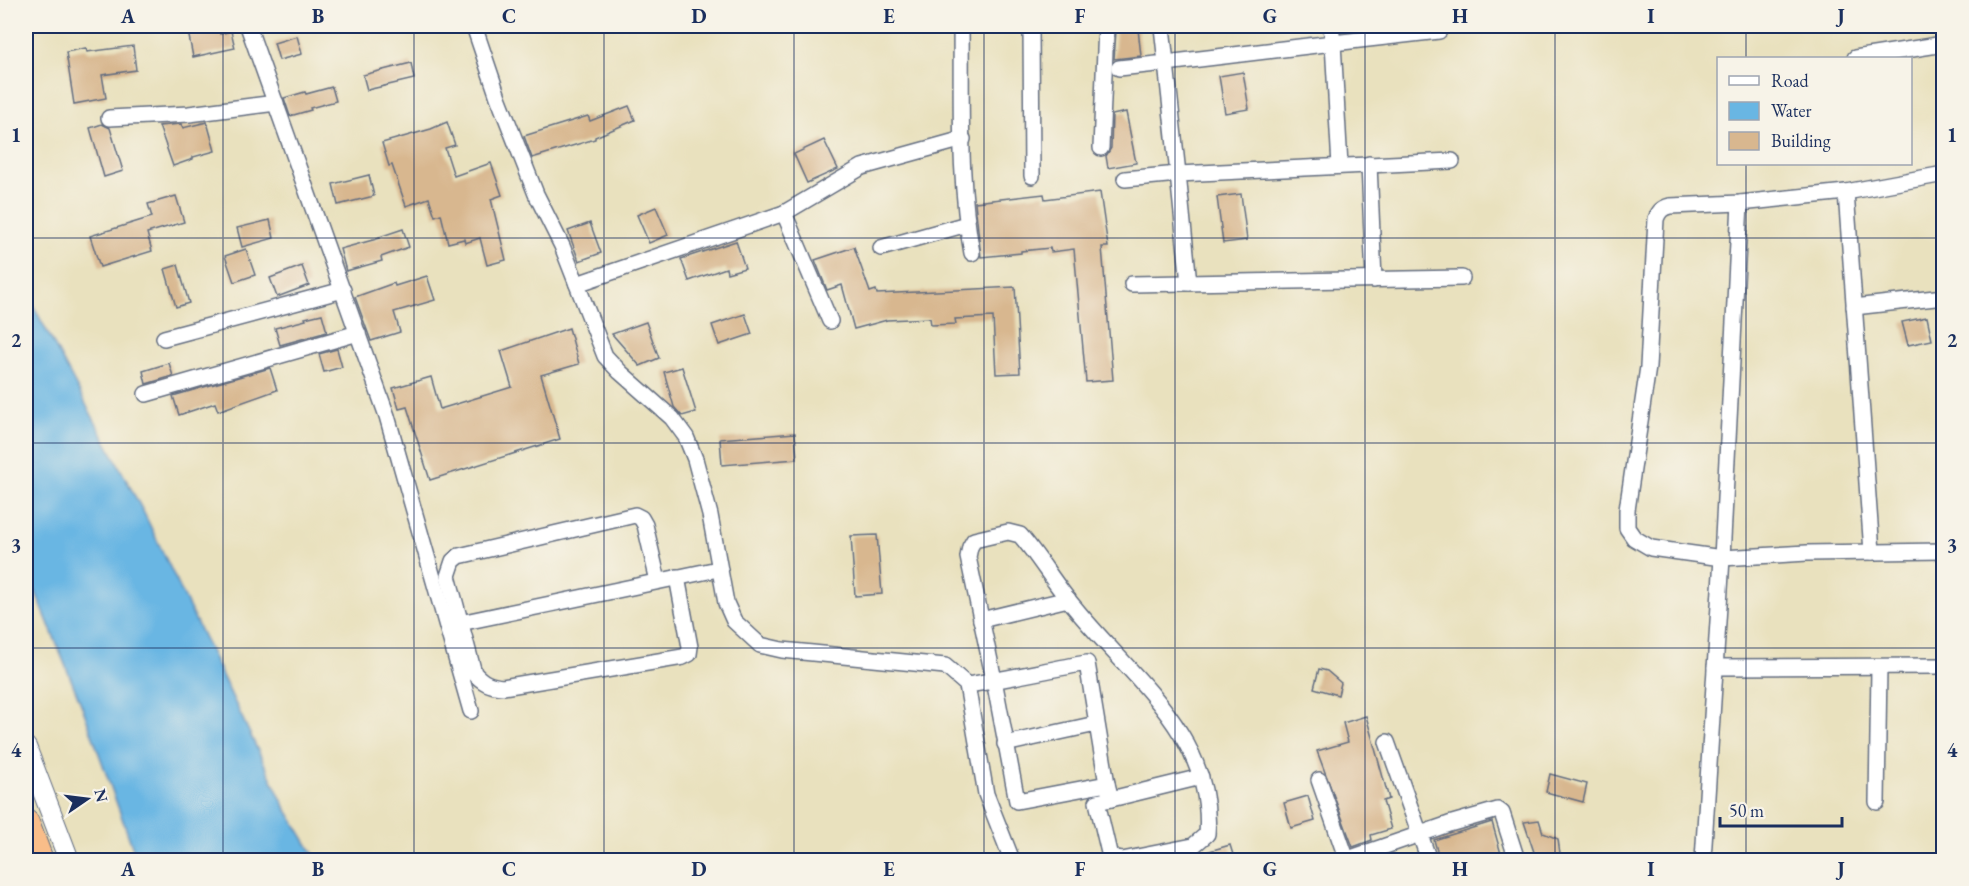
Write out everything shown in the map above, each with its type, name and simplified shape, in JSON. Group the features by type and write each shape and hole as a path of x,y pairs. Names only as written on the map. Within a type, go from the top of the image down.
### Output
{"highway":[{"path":"26,822 40,861"}],"street":[{"path":"248,26 387,416 471,711"},
{"path":"474,26 536,194 562,246 605,356 672,418 686,437 695,459 710,515 718,569 726,603 734,621 760,645 782,650 945,666 967,685 986,794 1012,861"},
{"path":"961,26 963,187 972,253"},
{"path":"1031,26 1032,176"},
{"path":"1101,148 1106,26"},
{"path":"1331,26 1340,166"},
{"path":"1162,27 1189,283"},
{"path":"1119,68 1439,32"},
{"path":"1861,57 1944,44"},
{"path":"109,118 189,114 276,103"},
{"path":"577,284 784,213 862,167 963,139"},
{"path":"1125,179 1178,174 1452,161"},
{"path":"1369,164 1374,280"},
{"path":"1944,174 1846,192 1740,203 1670,206 1659,212 1656,219 1648,367 1627,510 1627,528 1634,538 1651,548 1722,558 1944,551"},
{"path":"1846,192 1872,552"},
{"path":"1703,861 1722,558 1740,203"},
{"path":"784,213 830,321"},
{"path":"881,248 967,224"},
{"path":"1132,284 1462,278"},
{"path":"164,338 343,290"},
{"path":"1854,307 1944,297"},
{"path":"146,394 358,333"},
{"path":"658,581 645,525 641,518 635,515 459,556 453,561 448,576 474,674 483,682 494,687 512,686 683,657 689,654 690,647 677,577"},
{"path":"1017,801 968,557 974,540 1008,532 1020,535 1068,599 1144,684 1182,736 1201,777 1208,822 1207,834 1193,846 1122,861 1110,858 1097,802 1109,791"},
{"path":"460,623 718,569"},
{"path":"981,620 1068,599"},
{"path":"967,685 1087,663 1104,640"},
{"path":"1087,663 1109,791"},
{"path":"1715,667 1944,666"},
{"path":"1877,802 1879,667"},
{"path":"1005,744 1096,724"},
{"path":"1387,742 1429,861"},
{"path":"26,747 69,861"},
{"path":"988,801 1017,801 1109,791 1201,777"},
{"path":"1319,780 1346,860 1498,810 1502,813 1517,861"},
{"path":"26,822 51,815"}],"water":[{"path":"26,274 34,307 144,513 285,807 317,860 137,860 83,709 26,568"}],"building":[{"path":"187,26 218,26 220,34 231,31 235,48 193,57"},
{"path":"1138,29 1141,56 1114,59 1116,31"},
{"path":"297,36 302,54 279,60 274,43"},
{"path":"133,46 136,70 102,75 106,98 74,104 66,52 86,48 87,52"},
{"path":"411,63 414,79 367,90 363,75"},
{"path":"1243,72 1249,109 1225,113 1219,76"},
{"path":"332,87 336,101 290,116 284,98"},
{"path":"629,106 635,120 595,137 595,139 532,158 524,136 588,116 590,121"},
{"path":"1126,112 1136,163 1108,168 1106,156 1111,148 1112,115"},
{"path":"207,122 215,151 173,166 159,126 181,124 183,128"},
{"path":"447,122 455,145 445,148 454,176 491,163 502,195 491,199 506,260 487,265 480,238 465,243 464,239 448,243 441,214 435,216 429,198 406,206 382,143"},
{"path":"102,124 110,128 123,171 104,177 90,128"},
{"path":"824,140 838,169 807,183 794,154"},
{"path":"369,175 374,196 338,205 333,184"},
{"path":"1100,192 1108,247 1102,247 1113,380 1086,382 1074,249 1051,252 1050,248 981,257 975,202 1044,194 1045,199"},
{"path":"1241,194 1247,240 1223,243 1217,197"},
{"path":"176,196 184,222 147,233 152,251 100,267 90,236 152,217 148,204"},
{"path":"656,207 668,235 649,243 637,215"},
{"path":"270,220 274,238 242,247 237,228"},
{"path":"590,223 601,253 579,261 568,231"},
{"path":"403,229 409,247 381,257 382,261 346,271 340,249"},
{"path":"736,241 745,268 727,273 726,268 689,281 681,259"},
{"path":"854,247 870,292 876,290 877,294 1015,287 1020,373 996,374 993,317 955,319 956,324 931,325 930,318 887,320 854,329 842,285 827,290 815,260"},
{"path":"246,249 255,275 234,282 225,256"},
{"path":"178,265 189,303 176,307 165,269"},
{"path":"302,266 309,285 277,297 270,278"},
{"path":"427,276 435,300 394,312 400,332 371,341 355,297 394,283 395,286"},
{"path":"322,314 327,332 280,345 275,328"},
{"path":"745,314 752,334 719,345 712,325"},
{"path":"1927,317 1932,340 1908,345 1902,322"},
{"path":"646,322 659,358 640,366 612,334"},
{"path":"569,328 579,364 541,375 560,439 430,480 407,407 399,409 393,388 431,377 440,409 512,387 501,351"},
{"path":"337,349 342,367 324,372 319,354"},
{"path":"169,363 173,376 146,384 143,371"},
{"path":"682,367 696,412 682,416 674,407 664,372"},
{"path":"270,368 277,390 218,411 215,403 179,415 173,396"},
{"path":"795,433 797,459 722,465 720,439"},
{"path":"877,535 882,594 855,596 851,536"},
{"path":"1319,669 1327,671 1341,683 1338,695 1314,688"},
{"path":"1366,716 1389,799 1383,801 1391,829 1371,835 1372,840 1353,847 1317,751 1348,742 1343,723"},
{"path":"1550,774 1587,784 1583,802 1546,792"},
{"path":"1308,796 1315,821 1291,828 1284,803"},
{"path":"1539,820 1543,833 1558,839 1561,861 1537,861 1524,822"},
{"path":"1492,822 1503,861 1440,861 1434,840"},
{"path":"1230,845 1235,861 1190,861 1189,857"}]}
